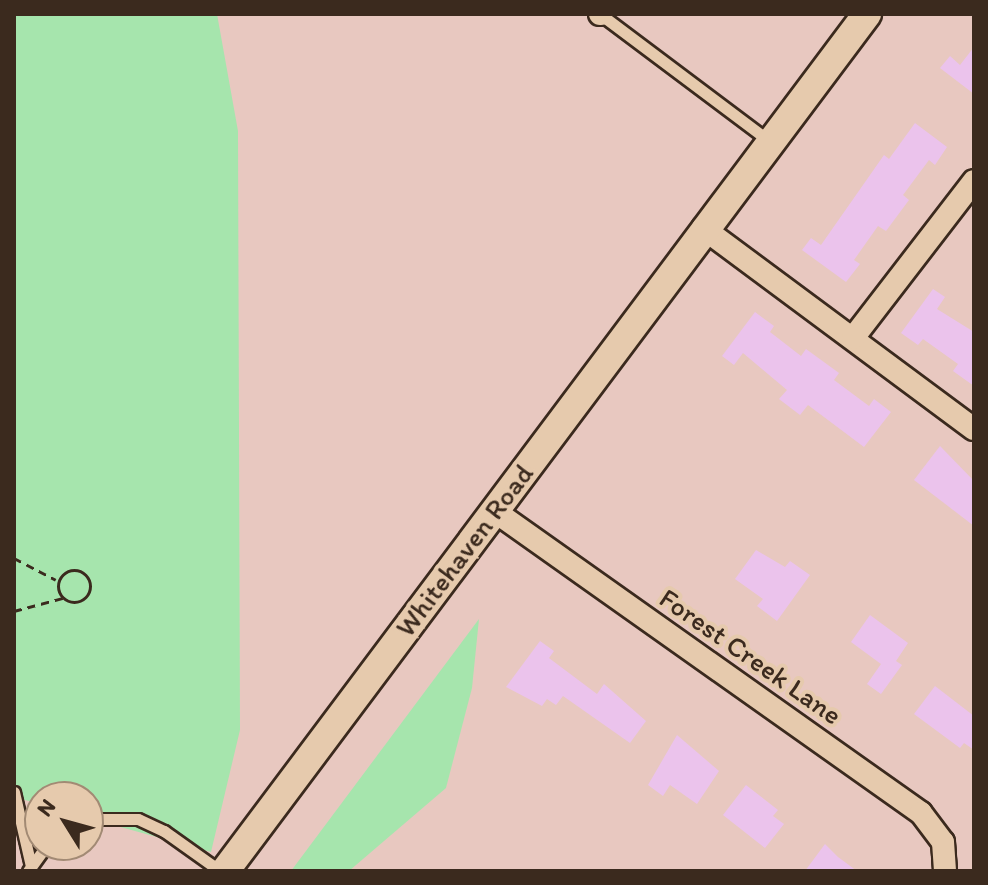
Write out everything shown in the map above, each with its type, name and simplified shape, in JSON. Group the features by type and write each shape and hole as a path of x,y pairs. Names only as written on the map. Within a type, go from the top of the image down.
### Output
{"street":[{"name":"Whitehaven Road","path":"222,871 867,14"},
{"path":"853,338 974,181"},
{"path":"703,228 974,429"},
{"name":"Forest Creek Lane","path":"493,510 921,813 943,842 945,871"}],"lane":[{"path":"601,14 769,141"},
{"path":"14,792 29,869"},
{"path":"104,819 138,819 164,831 222,871"}],"path":[{"path":"14,558 57,580 63,598"},
{"path":"14,611 63,598 82,599 90,581 76,571 57,580"}],"green space":[{"path":"14,14 217,14 238,131 240,730 211,852 104,822 104,781 24,781 24,800 14,797"},
{"path":"479,619 472,688 446,788 349,871 291,871"}],"building":[{"path":"974,47 974,94 940,68 950,56 960,65"},
{"path":"915,123 947,147 935,165 929,160 903,195 909,200 886,231 878,226 854,260 860,264 846,282 802,250 811,238 821,245 884,155 889,159"},
{"path":"933,289 945,297 937,309 974,332 974,386 953,371 958,364 923,339 918,345 901,333"},
{"path":"755,312 774,326 770,332 801,356 806,349 839,373 834,380 869,406 874,399 891,412 864,447 808,405 800,415 779,399 787,390 743,353 734,365 722,356"},
{"path":"940,446 974,481 974,526 914,480"},
{"path":"756,550 785,567 790,561 810,575 777,621 757,606 763,599 735,579"},
{"path":"870,615 908,643 896,661 902,665 881,694 867,684 881,664 851,642"},
{"path":"540,641 554,651 549,658 597,694 604,684 646,721 630,743 563,696 556,705 547,699 542,706 506,687"},
{"path":"935,686 974,716 974,750 964,743 960,748 914,714"},
{"path":"677,735 719,771 697,804 670,785 663,796 648,785"},
{"path":"746,785 778,810 773,816 784,824 765,848 723,815"},
{"path":"825,844 838,857 857,871 805,871"}]}
